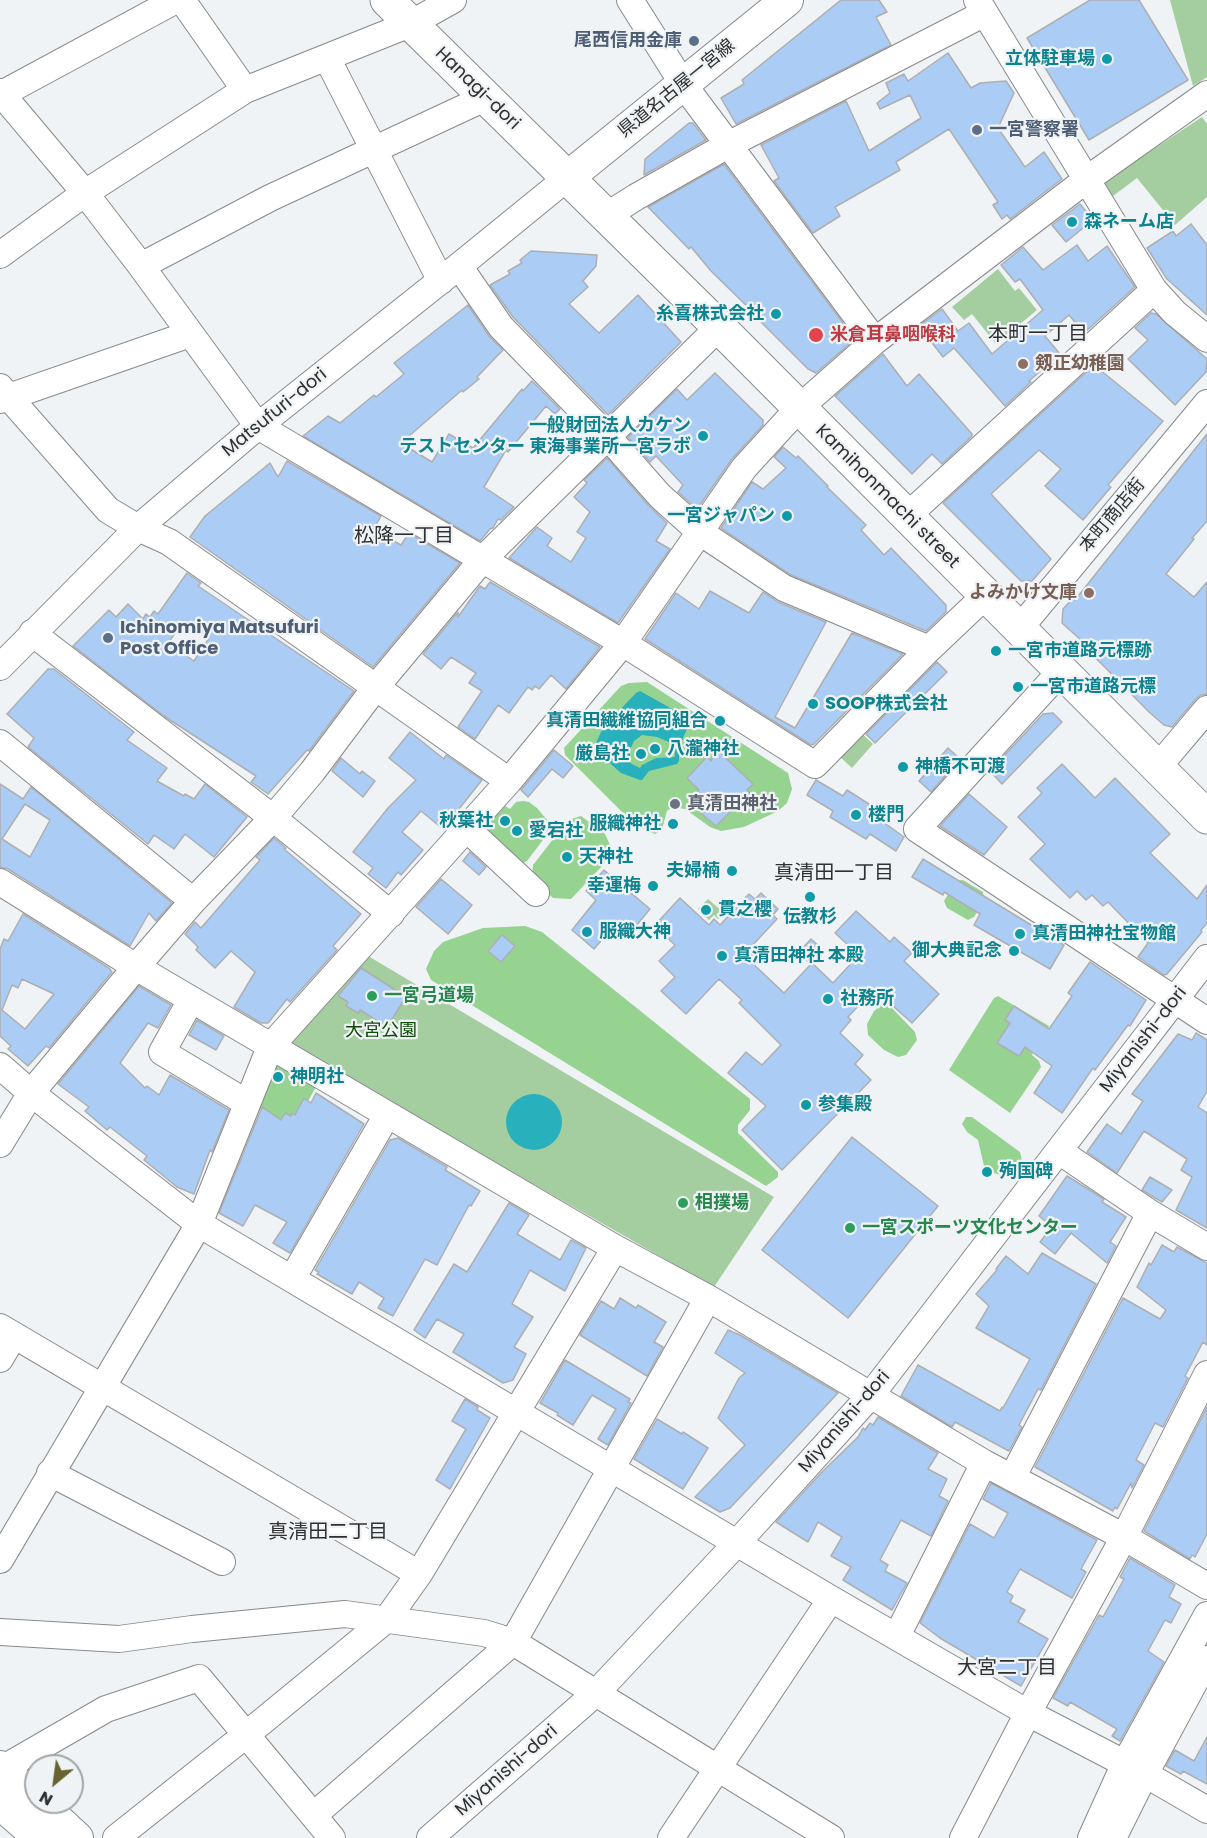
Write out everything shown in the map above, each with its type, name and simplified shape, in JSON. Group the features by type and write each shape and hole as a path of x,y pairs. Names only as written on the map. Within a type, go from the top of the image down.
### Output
{"highway":[{"name":"Hanagi-dori","path":"387,0 567,177"},
{"name":"Kamihonmachi street","path":"567,177 1207,817"}],"main road":[{"name":"県道名古屋一宮線","path":"567,177 787,0"},
{"path":"1,1768 24,1789"},
{"path":"0,1803 40,1838"},
{"path":"51,1814 77,1838"}],"street":[{"path":"176,0 1,94 85,193 258,426 624,643 815,765 929,649 986,595"},
{"path":"182,0 245,90"},
{"path":"0,255 85,193 245,90 410,24 453,0"},
{"path":"630,0 683,84 875,341"},
{"path":"606,216 728,145 981,7 1154,290 1175,313 1207,339"},
{"path":"327,58 374,150 450,274 608,437 660,496 700,532 784,588 929,649"},
{"path":"0,1560 9,1526 50,1473 199,1224 270,1047 467,829 624,643 744,468 798,409 875,341 1086,180 1207,94"},
{"path":"141,266 270,198 485,98"},
{"name":"Matsufuri-dori","path":"0,667 138,528 258,426 450,274 567,177"},
{"path":"907,516 1154,290"},
{"path":"0,1144 32,1093 136,967 194,901 273,818 312,772 375,688 482,560 719,327"},
{"path":"190,334 3,395 108,510 138,528 169,542 509,781"},
{"name":"本町商店街","path":"1019,629 1207,403"},
{"path":"32,633 273,818 391,914"},
{"path":"1060,671 917,830 1207,1021"},
{"path":"1157,768 1207,709"},
{"path":"0,743 194,901"},
{"path":"467,829 536,893"},
{"path":"0,882 270,1047 615,1248 708,1298 984,1462 1207,1586"},
{"name":"Miyanishi-dori","path":"430,1838 597,1692 736,1544 870,1396 1207,958"},
{"path":"191,1000 162,1052 247,1103"},
{"path":"0,1066 199,1224 736,1544 1028,1713 1207,1809"},
{"path":"292,1279 387,1115"},
{"path":"1059,1151 1150,1213 1207,1247"},
{"path":"1012,1478 1150,1213"},
{"path":"116,1838 387,1619 419,1574 615,1248"},
{"path":"314,1815 513,1642 708,1298"},
{"path":"0,1359 7,1331 419,1574"},
{"path":"963,1838 1028,1713 1124,1538 1207,1374"},
{"path":"897,1636 984,1462"},
{"path":"50,1473 222,1562"},
{"path":"671,1838 745,1731 831,1599"},
{"path":"0,1632 119,1639 192,1629 345,1614 484,1633 513,1642 831,1838"},
{"path":"1113,1838 1135,1769 1207,1615"},
{"path":"1091,1838 1207,1659"},
{"path":"1,1768 106,1709 199,1678 332,1838"}],"green space":[{"path":"1170,0 1207,0 1207,77 1193,86"},
{"path":"1202,117 1207,124 1207,197 1175,225 1137,178 1109,199 1103,187 1107,180"},
{"path":"998,269 1015,291 1019,288 1037,310 996,344 972,314 964,320 952,307"},
{"path":"647,682 788,773 792,789 787,803 778,811 744,827 721,831 710,827 685,809 673,807 667,811 662,829 655,834 635,825 565,755 564,748 621,686"},
{"path":"859,731 873,744 852,768 838,755"},
{"path":"523,801 537,808 548,821 549,832 527,861 520,865 484,835 483,823 502,804 510,809 516,802"},
{"path":"581,816 605,834 611,847 604,864 571,899 553,898 532,878 533,865 568,820"},
{"path":"963,880 983,892 984,901 974,917 968,920 947,908 944,901 956,881"},
{"path":"708,899 724,913 718,919 714,915 709,920 698,909"},
{"path":"525,926 542,932 750,1099 750,1110 738,1125 738,1133 778,1172 778,1177 766,1186 431,980 426,969 434,951 443,942 483,928"},
{"name":"大宮公園","path":"363,953 774,1197 714,1287 289,1045 288,1035"},
{"path":"998,996 1049,1026 1032,1055 1039,1061 1041,1067 1010,1113 949,1070 994,998"},
{"path":"882,1004 890,1006 915,1032 917,1040 906,1055 898,1057 884,1050 868,1035 867,1024 874,1011"},
{"path":"271,1058 317,1085 288,1137 269,1112 247,1103"},
{"path":"966,1117 972,1117 1020,1152 1022,1161 1015,1171 1004,1176 984,1166 978,1140 967,1132 962,1124"}],"water":[{"path":"640,691 690,719 679,747 677,764 649,771 642,780 621,773 598,750 596,743 601,732","holes":["642,735 657,737 674,744 675,757 656,758 640,768 630,763 630,750 634,741"]},
{"path":"534,1094 549,1099 557,1107 562,1122 557,1137 549,1145 534,1150 519,1145 511,1137 506,1122 511,1107 519,1099"}],"building":[{"path":"841,0 879,0 887,12 876,17 891,45 736,124 721,98 744,84 742,80"},
{"name":"立体駐車場","path":"1090,0 1139,0 1188,80 1089,140 1027,38"},
{"path":"948,53 971,88 980,83 1006,81 1014,93 998,128 1025,167 1044,152 1062,179 1010,219 1007,215 1002,219 993,205 998,202 949,129 896,162 900,170 835,207 840,216 813,233 774,181 779,178 761,145 846,101 869,151 921,118 910,95 880,109 877,103 890,93 886,83 904,74 908,81"},
{"path":"689,123 693,123 706,140 644,175 645,159"},
{"path":"724,164 855,339 816,373 808,369 711,271 691,247 689,249 648,207"},
{"name":"森ネーム店","path":"1080,204 1093,220 1066,242 1052,225"},
{"path":"1191,224 1207,245 1207,315 1167,279 1147,248 1173,231 1176,236"},
{"path":"1077,245 1088,261 1107,246 1135,287 1084,333 1069,315 1045,336 1060,354 1005,406 954,348 943,357 919,326 942,309 958,331 969,323 992,354 1043,310 1020,279 1015,282 1001,265 1023,247 1043,270"},
{"path":"531,251 597,255 596,266 583,281 588,287 569,304 599,333 638,295 681,342 608,415 513,317 490,285 510,274 508,271 522,263 520,260"},
{"path":"468,305 489,336 503,350 477,377 479,379 463,392 462,390 401,443 432,462 449,434 473,448 522,389 523,391 532,381 560,409 555,414 546,406 508,452 506,450 484,487 514,507 501,520 498,519 493,528 480,541 303,436 328,416 340,423 374,395 376,397 404,374 394,363"},
{"path":"1151,313 1156,314 1207,359 1206,372 1175,405 1128,359 1148,340 1135,328"},
{"path":"883,354 907,386 919,374 972,434 942,464 932,454 912,474 835,396"},
{"path":"1094,365 1163,421 1108,485 1111,487 1083,520 1045,486 1061,469 1039,450 991,494 1051,559 1032,581 1021,581 943,503"},
{"path":"715,373 763,420 763,425 732,459 697,509 678,492 683,485 656,456 650,462 628,437 677,389 687,400"},
{"path":"1207,434 1207,521 1166,574 1194,597 1207,582 1207,694 1196,699 1172,727 1164,725 1149,712 1062,623 1063,609 1073,598 1075,600"},
{"path":"783,447 796,458 798,456 866,525 861,530 884,555 891,548 946,605 946,612 926,631 791,575 721,528 752,482 763,489 786,468 774,457"},
{"path":"607,458 667,523 656,541 670,549 618,623 509,558 537,527 552,538 547,546 571,562 586,538 577,532 590,512 574,497 587,483 584,480"},
{"path":"287,461 381,516 373,530 401,545 409,533 460,563 373,667 190,537 205,516 270,463 278,477"},
{"path":"187,573 201,583 198,586 354,691 309,751 307,750 268,794 251,782 256,776 164,716 73,646 109,610 116,617 128,604 143,619 146,614 150,617 154,611 158,614","holes":["184,621 209,638 194,661 168,643"]},
{"path":"490,582 600,647 566,689 551,675 539,689 535,686 532,690 528,687 509,713 498,705 475,739 458,727 482,691 469,683 476,673 451,657 441,669 423,654 458,612 458,617 480,586 485,589"},
{"path":"710,591 749,613 763,592 778,602 826,622 775,717 795,728 852,633 903,654 811,745 645,639 676,593 699,609"},
{"path":"937,662 947,672 875,743 866,734"},
{"path":"48,669 54,669 134,732 127,740 167,768 157,781 194,799 205,784 247,817 214,857 185,834 174,849 154,835 148,844 28,747 34,738 7,714"},
{"path":"1053,713 1062,722 1002,784 990,771 1043,714"},
{"path":"410,732 444,759 446,755 482,780 443,829 421,811 402,832 423,850 401,875 398,872 386,888 368,874 373,868 353,852 388,808 416,780 389,758"},
{"path":"948,748 960,759 931,792 919,781"},
{"path":"554,750 573,766 563,778 552,769 528,797 521,790"},
{"path":"717,750 753,784 747,790 751,795 740,806 738,804 716,826 702,814 709,807 695,794 699,790 687,778 707,757 711,761"},
{"path":"341,758 360,774 362,771 375,781 363,797 332,771"},
{"path":"1062,764 1095,798 1115,778 1170,834 1150,853 1197,899 1207,885 1207,923 1167,974 1164,975 1138,957 1148,943 1108,902 1103,906 1092,895 1086,900 1077,891 1070,898 1030,859 1045,844 1018,817 1042,793 1037,788"},
{"path":"816,780 843,796 847,790 883,813 879,819 904,837 896,851 870,834 866,839 830,817 833,811 807,795"},
{"path":"0,784 23,799 31,787 172,903 156,921 149,913 130,946 8,869 0,867","holes":["25,804 50,820 30,857 2,839"]},
{"path":"969,794 1007,827 984,855 940,826"},
{"path":"274,838 361,914 333,946 337,950 290,1002 287,999 268,1023 261,1023 234,1007 255,972 231,951 215,968 196,950 198,947 185,934 195,922 201,928 260,860 256,857"},
{"path":"470,852 486,867 479,875 463,861"},
{"name":"真清田神社宝物館","path":"923,859 1064,945 1050,969 974,925 980,914 944,892 943,895 912,877"},
{"path":"604,870 650,909 631,932 618,921 594,949 572,930 596,900 586,891"},
{"path":"441,879 472,905 448,934 416,907"},
{"path":"761,893 778,909 773,915 777,919 748,950 753,955 749,960 784,993 812,963 833,983 859,955 835,933 856,911 890,942 894,937 912,953 904,961 939,994 912,1023 874,989 848,1017 851,1020 840,1033 863,1055 855,1064 871,1080 782,1170 742,1130 766,1106 728,1073 746,1052 762,1065 781,1045 739,1003 742,1000 719,979 686,1014 661,991 675,977 659,961 675,945 654,926 680,898 709,925 714,919 720,925 749,894 755,899"},
{"path":"23,914 112,972 49,1048 46,1046 28,1066 8,1049 11,1046 0,1036 0,949 4,939 8,941","holes":["22,979 54,994 25,1029 2,1010 12,985 18,988"]},
{"path":"502,935 515,946 501,962 488,951"},
{"path":"811,939 823,950 811,964 798,953"},
{"path":"1090,962 1146,1000 1130,1026 1128,1025 1095,1070 1093,1068 1062,1113 1034,1093 1052,1066 1025,1047 1019,1056 997,1043 1010,1023 1005,1020 1014,1006 1049,1029 1072,996 1068,993"},
{"name":"一宮弓道場","path":"361,968 406,997 387,1027 360,1010 358,1013 346,1006 348,1002 338,996"},
{"path":"139,986 171,1005 158,1028 148,1023 120,1063 145,1088 147,1086 159,1095 170,1075 229,1110 212,1152 210,1150 194,1194 177,1187 144,1160 147,1156 110,1127 107,1130 85,1111 89,1107 58,1084"},
{"path":"197,1020 224,1036 216,1050 189,1035"},
{"path":"1196,1033 1207,1040 1207,1091 1198,1107 1207,1113 1207,1228 1176,1210 1192,1177 1181,1170 1187,1159 1144,1131 1117,1173 1087,1152 1107,1124 1121,1134 1143,1101 1132,1094 1178,1034 1192,1040"},
{"path":"316,1093 364,1124 290,1253 273,1243 287,1222 255,1205 243,1226 219,1213 262,1107 281,1120 285,1113 295,1115 304,1098 311,1103"},
{"name":"一宮スポーツ文化センター","path":"852,1137 938,1206 848,1318 762,1250"},
{"path":"398,1138 447,1167 445,1170 480,1191 471,1206 469,1205 437,1265 425,1259 393,1316 378,1308 384,1298 359,1282 352,1294 317,1274 319,1272 315,1270 390,1140"},
{"path":"1067,1176 1104,1199 1102,1202 1126,1217 1110,1242 1116,1246 1107,1263 1071,1233 1055,1254 1040,1242 1052,1227 1039,1216"},
{"path":"1150,1177 1172,1190 1162,1202 1142,1190"},
{"path":"509,1203 529,1215 517,1234 560,1260 571,1240 586,1248 565,1291 530,1270 512,1304 533,1317 514,1347 526,1354 513,1380 503,1383 453,1352 464,1334 437,1319 425,1338 414,1330 454,1264 467,1272"},
{"path":"1162,1245 1174,1252 1177,1247 1207,1263 1207,1345 1203,1342 1185,1376 1188,1378 1163,1427 1155,1423 1136,1460 1144,1465 1132,1488 1131,1483 1117,1509 1115,1507 1113,1511 1035,1467 1123,1298 1160,1319 1166,1310 1137,1287 1149,1263 1151,1265"},
{"path":"1042,1253 1096,1284 1041,1390 1038,1389 1019,1425 1022,1427 1009,1451 955,1422 952,1427 901,1396 918,1365 1000,1411 1003,1408 1030,1359 976,1328 989,1306 976,1294 1006,1256 1028,1274"},
{"path":"620,1298 636,1308 638,1305 666,1322 654,1342 663,1347 647,1376 580,1335 601,1301 614,1309"},
{"path":"728,1330 838,1393 730,1508 720,1512 695,1497 745,1445 718,1418 739,1378 745,1373 715,1353"},
{"path":"565,1360 630,1399 628,1402 631,1403 608,1445 598,1439 616,1409 592,1395 573,1425 540,1403"},
{"path":"465,1399 490,1418 450,1489 436,1480 466,1429 452,1421"},
{"path":"1207,1407 1207,1534 1195,1557 1192,1555 1190,1559 1144,1531"},
{"path":"878,1417 938,1453 928,1469 947,1479 939,1496 948,1501 931,1536 901,1520 880,1560 888,1565 885,1571 907,1583 892,1610 843,1580 851,1567 831,1556 842,1537 818,1522 808,1542 776,1522 858,1437 863,1428 865,1430 870,1423 873,1425"},
{"path":"657,1419 708,1448 683,1489 634,1459"},
{"path":"991,1483 1097,1540 1081,1569 1086,1572 1072,1598 1020,1569 1007,1592 1013,1596 1010,1602 1025,1610 1018,1622 1048,1639 1021,1686 940,1638 920,1623 970,1524 994,1538 1008,1513 983,1499"},
{"path":"1130,1558 1175,1585 1169,1597 1181,1604 1171,1623 1165,1620 1148,1651 1164,1662 1120,1741 1112,1736 1117,1729 1070,1702 1068,1706 1053,1698 1099,1615 1103,1617 1124,1579 1120,1577"},
{"path":"1207,1737 1207,1784 1183,1771 1181,1774 1166,1766 1175,1750 1194,1761"}],"place":[{"name":"尾西信用金庫","path":"694,41"},
{"name":"立体駐車場","path":"1107,59"},
{"name":"一宮警察署","path":"977,130"},
{"name":"森ネーム店","path":"1072,222"},
{"name":"糸喜株式会社","path":"776,314"},
{"name":"米倉耳鼻咽喉科","path":"816,335"},
{"name":"剱正幼稚園","path":"1023,364"},
{"name":"一般財団法人カケン テストセンター 東海事業所一宮ラボ","path":"703,436"},
{"name":"一宮ジャパン","path":"787,516"},
{"name":"よみかけ文庫","path":"1089,593"},
{"name":"Ichinomiya Matsufuri Post Office","path":"108,638"},
{"name":"一宮市道路元標跡","path":"996,651"},
{"name":"一宮市道路元標","path":"1018,687"},
{"name":"SOOP株式会社","path":"813,704"},
{"name":"真清田繊維協同組合","path":"720,721"},
{"name":"八瀧神社","path":"655,749"},
{"name":"厳島社","path":"641,754"},
{"name":"神橋不可渡","path":"903,767"},
{"name":"真清田神社","path":"675,804"},
{"name":"楼門","path":"856,815"},
{"name":"秋葉社","path":"505,821"},
{"name":"服織神社","path":"673,824"},
{"name":"愛宕社","path":"517,831"},
{"name":"天神社","path":"567,857"},
{"name":"夫婦楠","path":"732,871"},
{"name":"幸運梅","path":"653,886"},
{"name":"伝教杉","path":"810,897"},
{"name":"貫之櫻","path":"706,910"},
{"name":"服織大神","path":"587,932"},
{"name":"真清田神社宝物館","path":"1020,934"},
{"name":"御大典記念","path":"1014,951"},
{"name":"真清田神社 本殿","path":"722,956"},
{"name":"一宮弓道場","path":"372,996"},
{"name":"社務所","path":"828,999"},
{"name":"神明社","path":"278,1077"},
{"name":"参集殿","path":"806,1105"},
{"name":"殉国碑","path":"987,1172"},
{"name":"相撲場","path":"683,1203"},
{"name":"一宮スポーツ文化センター","path":"850,1228"}],"district":[{"name":"本町一丁目","path":"1038,335"},
{"name":"松降一丁目","path":"404,537"},
{"name":"真清田一丁目","path":"834,874"},
{"name":"真清田二丁目","path":"328,1533"},
{"name":"大宮二丁目","path":"1007,1669"}]}
